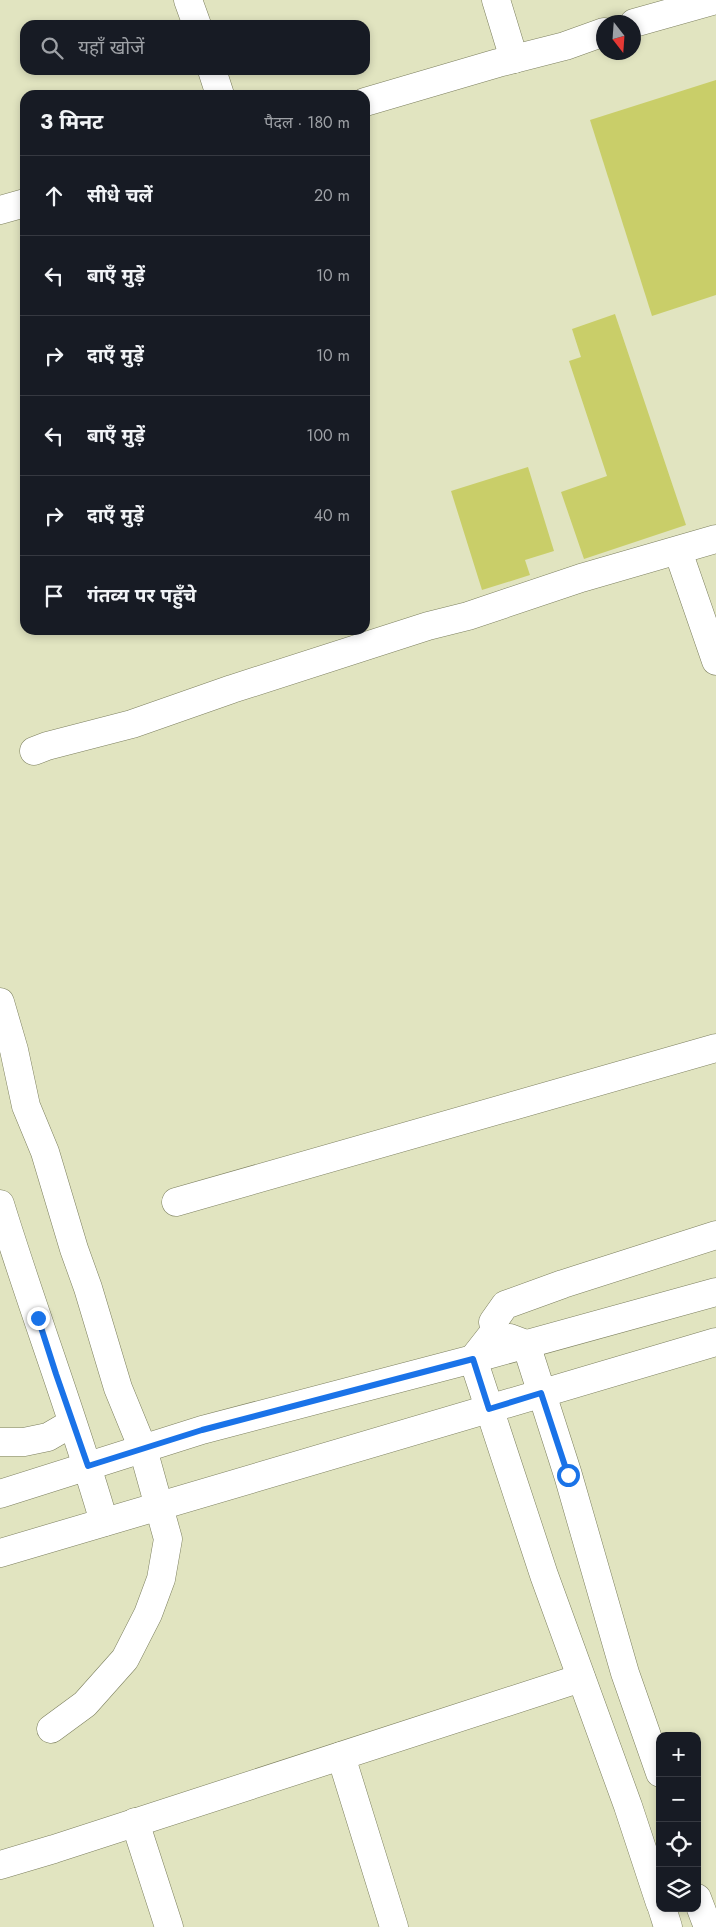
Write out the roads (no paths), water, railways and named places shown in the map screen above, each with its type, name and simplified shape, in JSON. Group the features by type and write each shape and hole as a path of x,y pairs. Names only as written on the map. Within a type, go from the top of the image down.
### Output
{"street":[{"path":"188,0 195,20"},
{"path":"496,0 514,59"},
{"path":"641,21 716,0"},
{"path":"370,101 564,46 596,35"},
{"path":"214,75 218,90"},
{"path":"0,210 20,204"},
{"path":"34,751 132,724 232,689 428,626 468,616 581,578 716,539"},
{"path":"678,551 716,661"},
{"path":"0,1002 14,1050 26,1106 45,1152 118,1388 142,1449 168,1539 161,1579 148,1614 125,1660 85,1704 51,1729"},
{"path":"176,1202 716,1048"},
{"path":"0,1204 22,1275 88,1466 104,1522"},
{"path":"495,1331 493,1322 505,1305 563,1284 716,1235"},
{"path":"0,1494 202,1430 473,1359 716,1292"},
{"path":"473,1359 495,1331"},
{"path":"495,1331 526,1344"},
{"path":"0,1553 716,1342"},
{"path":"526,1344 568,1475 625,1673 656,1762"},
{"path":"473,1359 581,1678 628,1806 656,1891"},
{"path":"0,1442 24,1442 48,1437 72,1423"},
{"path":"0,1865 581,1678"},
{"path":"341,1756 394,1927"},
{"path":"136,1822 169,1927"},
{"path":"701,1909 708,1927"},
{"path":"663,1912 668,1927"}]}
